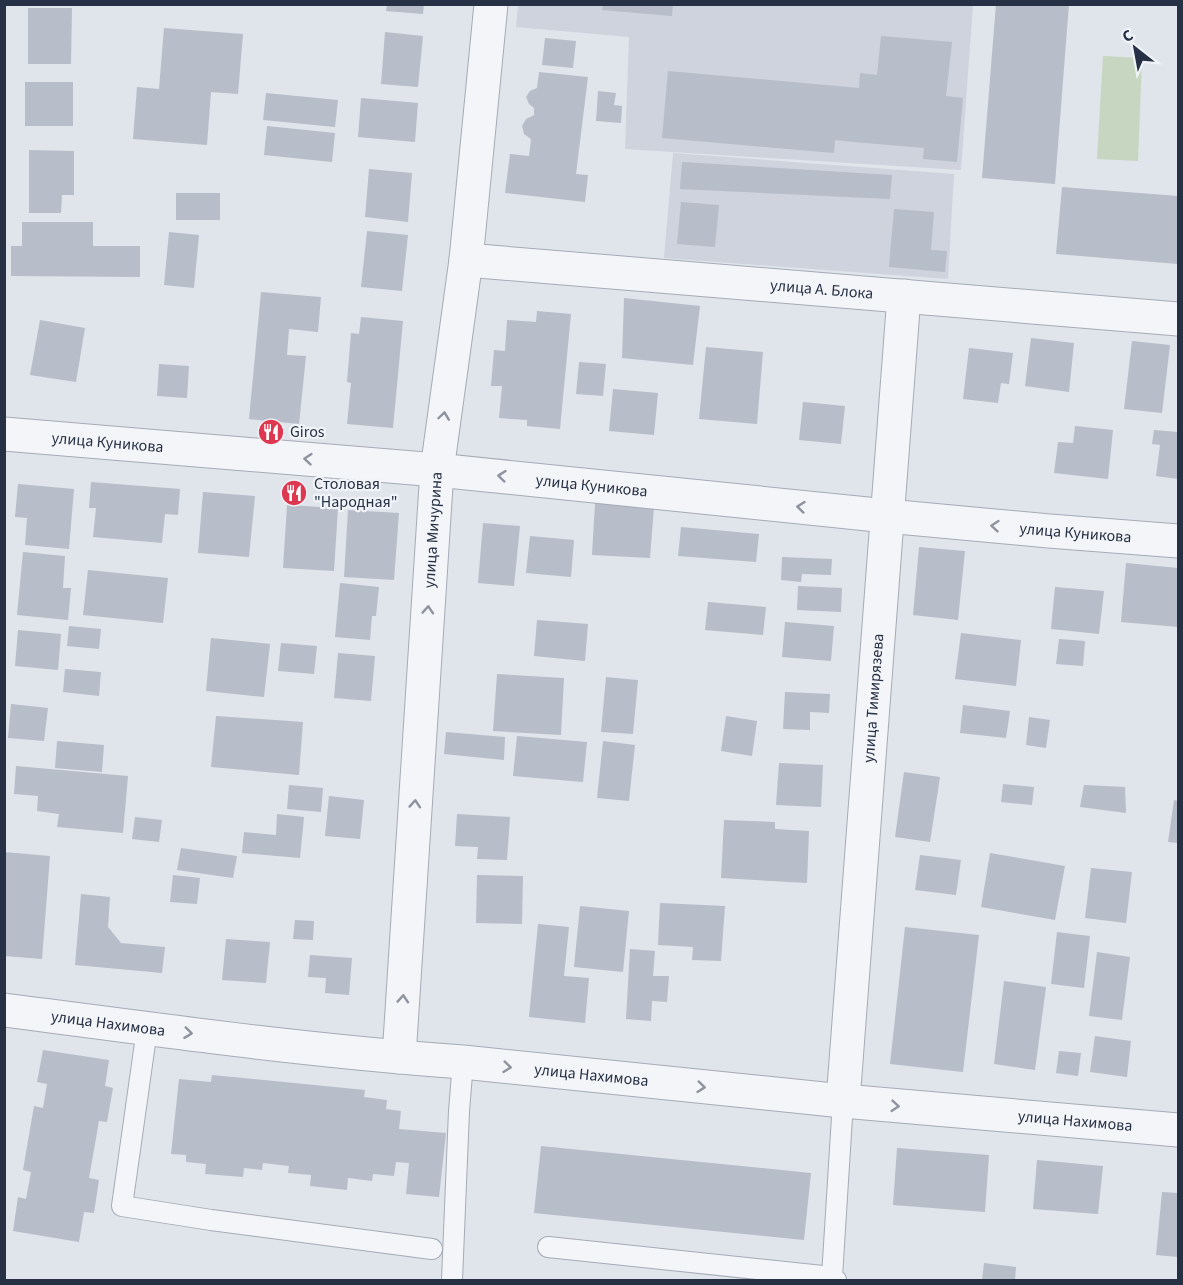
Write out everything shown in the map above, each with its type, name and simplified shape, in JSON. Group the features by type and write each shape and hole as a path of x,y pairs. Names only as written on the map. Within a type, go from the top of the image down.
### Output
{"street":[{"name":"улица Мичурина","path":"399,1057 436,470 466,260 491,4"},
{"name":"улица А. Блока","path":"466,260 1179,319"},
{"name":"улица Тимирязева","path":"843,1101 904,296"},
{"name":"улица Куникова","path":"4,434 436,470 887,516 1179,541"},
{"name":"улица Нахимова","path":"4,1011 399,1057 843,1101 1179,1130"}],"lane":[{"path":"147,1029 122,1206 432,1249"},
{"path":"452,1281 463,1062"},
{"path":"548,1247 834,1279 843,1101"}],"shaded area":[{"path":"518,5 973,5 961,170 625,149 629,37 516,27"},
{"path":"673,153 954,174 948,279 664,258"}],"green space":[{"path":"1103,56 1142,58 1138,161 1097,159"}],"building":[{"path":"387,4 424,4 423,14 386,11"},
{"path":"603,4 673,4 672,16 602,10"},
{"path":"996,4 1069,4 1055,184 982,178"},
{"path":"28,8 72,8 71,64 28,64"},
{"path":"164,28 243,34 238,94 211,92 207,145 133,139 137,87 159,89"},
{"path":"385,32 423,36 418,87 381,84"},
{"path":"881,36 952,42 946,96 963,98 957,162 923,159 924,148 835,140 834,153 662,138 668,71 859,88 860,73 877,75"},
{"path":"545,38 576,41 573,68 542,65"},
{"path":"539,72 588,77 576,174 588,175 585,202 505,193 510,154 529,156 531,139 524,134 522,126 526,119 534,115 534,108 526,97 530,91 537,88"},
{"path":"25,82 73,82 73,126 25,126"},
{"path":"598,91 616,93 614,105 622,106 621,123 596,121"},
{"path":"266,93 338,100 335,127 263,120"},
{"path":"361,98 418,103 415,142 358,137"},
{"path":"267,126 335,133 332,162 264,155"},
{"path":"29,150 74,151 74,195 62,195 61,213 29,213"},
{"path":"682,162 892,175 890,199 680,189"},
{"path":"369,169 412,173 408,222 365,217"},
{"path":"1062,187 1178,196 1178,264 1056,254"},
{"path":"176,193 220,193 220,220 176,220"},
{"path":"681,202 719,205 715,247 677,244"},
{"path":"894,209 934,212 931,250 947,251 945,272 889,267"},
{"path":"22,222 93,222 93,246 140,246 140,277 11,276 11,246 22,246"},
{"path":"367,231 408,235 402,291 361,287"},
{"path":"169,232 199,235 194,288 164,285"},
{"path":"261,292 321,297 318,332 289,329 287,355 306,356 299,424 249,419"},
{"path":"624,298 700,306 693,365 622,358"},
{"path":"537,311 571,314 560,429 527,426 527,420 499,418 502,386 491,386 494,350 505,351 507,320 536,322"},
{"path":"361,317 403,321 393,428 347,424 351,383 347,382 351,333 359,334"},
{"path":"40,320 85,328 76,382 30,375"},
{"path":"1031,338 1074,343 1069,392 1025,386"},
{"path":"1132,341 1170,345 1162,413 1124,409"},
{"path":"706,347 763,352 757,424 699,419"},
{"path":"969,348 1013,353 1009,384 1001,383 998,403 963,399"},
{"path":"579,362 606,364 603,396 576,394"},
{"path":"159,364 189,366 187,398 157,396"},
{"path":"613,389 658,393 654,435 609,431"},
{"path":"803,402 845,406 841,444 799,440"},
{"path":"1075,426 1113,430 1108,479 1054,473 1058,442 1073,443"},
{"path":"1154,430 1178,432 1178,479 1156,476 1160,445 1152,444"},
{"path":"91,482 180,489 178,515 165,514 162,543 93,537 96,508 89,508"},
{"path":"18,484 74,489 69,549 25,545 27,518 15,517"},
{"path":"203,492 255,496 249,557 198,553"},
{"path":"595,503 654,507 650,558 592,555"},
{"path":"287,505 338,508 334,571 283,568"},
{"path":"348,510 399,513 394,580 344,577"},
{"path":"483,523 520,526 514,586 478,583"},
{"path":"681,527 759,534 756,562 678,556"},
{"path":"530,536 574,540 571,577 526,573"},
{"path":"919,547 965,551 958,620 913,615"},
{"path":"23,552 65,556 63,588 71,588 68,620 17,615"},
{"path":"782,557 832,559 831,575 802,574 801,582 781,580"},
{"path":"1126,563 1178,568 1178,627 1121,622"},
{"path":"88,570 168,578 163,623 83,615"},
{"path":"340,583 379,587 376,616 372,616 370,640 335,637"},
{"path":"798,586 842,588 841,612 797,610"},
{"path":"1055,587 1104,591 1099,634 1051,629"},
{"path":"708,602 766,607 763,635 705,630"},
{"path":"537,620 588,624 585,661 534,656"},
{"path":"785,622 834,626 831,661 782,657"},
{"path":"69,626 101,629 99,649 67,646"},
{"path":"18,630 61,634 58,670 15,666"},
{"path":"961,633 1021,640 1016,686 955,679"},
{"path":"211,638 270,644 264,697 206,691"},
{"path":"1059,639 1085,641 1083,666 1056,664"},
{"path":"281,643 317,646 314,674 278,671"},
{"path":"338,653 375,656 371,701 334,698"},
{"path":"65,669 101,672 99,696 63,692"},
{"path":"497,674 564,678 561,735 493,731"},
{"path":"606,677 638,680 633,734 601,732"},
{"path":"785,692 830,694 829,713 810,712 810,730 783,729"},
{"path":"11,704 48,708 44,741 8,738"},
{"path":"963,705 1010,711 1006,738 960,733"},
{"path":"216,716 303,722 299,775 211,767"},
{"path":"726,716 757,721 752,756 721,751"},
{"path":"1029,717 1050,720 1046,748 1026,745"},
{"path":"446,732 505,737 504,760 444,754"},
{"path":"517,736 587,742 583,782 513,776"},
{"path":"57,741 104,745 102,772 55,768"},
{"path":"603,741 635,745 629,801 597,798"},
{"path":"779,763 823,765 821,807 776,805"},
{"path":"16,766 128,776 123,833 57,827 59,814 37,811 38,796 14,794"},
{"path":"904,772 940,777 930,842 895,837"},
{"path":"1003,784 1034,787 1032,805 1001,802"},
{"path":"289,785 323,788 321,812 287,809"},
{"path":"1084,785 1125,787 1126,813 1080,807"},
{"path":"329,796 364,800 360,839 325,836"},
{"path":"1174,800 1178,801 1178,843 1168,842"},
{"path":"277,814 304,817 300,858 242,853 244,832 276,835"},
{"path":"457,814 510,817 507,860 477,859 478,847 455,846"},
{"path":"135,817 162,820 159,842 132,839"},
{"path":"724,820 775,822 775,829 809,831 807,883 721,878"},
{"path":"181,848 237,856 233,878 177,870"},
{"path":"4,852 50,856 42,959 4,956"},
{"path":"990,853 1065,866 1055,920 981,907"},
{"path":"920,855 961,860 956,895 915,890"},
{"path":"1091,868 1132,872 1126,923 1085,918"},
{"path":"173,875 200,878 197,904 170,902"},
{"path":"477,875 523,876 522,924 476,923"},
{"path":"81,894 110,897 108,927 121,943 165,947 162,973 75,965"},
{"path":"660,903 725,906 721,961 692,960 693,947 658,945"},
{"path":"580,906 629,911 623,972 574,967"},
{"path":"295,920 314,921 313,940 293,939"},
{"path":"538,924 569,927 564,976 589,978 585,1023 529,1017"},
{"path":"905,927 979,935 963,1072 890,1064"},
{"path":"1057,932 1090,936 1084,988 1051,984"},
{"path":"226,939 270,942 266,983 222,980"},
{"path":"630,949 655,951 653,976 669,976 667,1002 652,1001 651,1021 626,1019"},
{"path":"1097,952 1130,957 1122,1020 1089,1016"},
{"path":"310,955 352,958 349,995 325,993 326,978 308,977"},
{"path":"1004,981 1046,987 1035,1070 994,1064"},
{"path":"1095,1036 1131,1041 1127,1077 1090,1072"},
{"path":"43,1050 109,1060 105,1086 113,1088 107,1122 99,1121 89,1178 99,1180 94,1213 84,1212 79,1242 13,1231 18,1197 26,1199 31,1172 23,1170 34,1106 43,1108 47,1084 37,1082"},
{"path":"1059,1051 1081,1053 1078,1076 1056,1073"},
{"path":"212,1075 365,1090 364,1097 387,1100 386,1109 401,1111 399,1129 446,1133 439,1197 406,1194 409,1163 396,1162 394,1176 373,1174 372,1181 348,1178 347,1190 310,1186 311,1175 288,1173 289,1166 263,1163 262,1170 244,1168 243,1177 205,1174 206,1164 186,1162 186,1155 171,1154 179,1079 211,1082"},
{"path":"541,1146 811,1173 804,1240 534,1213"},
{"path":"897,1148 989,1155 985,1212 893,1205"},
{"path":"1037,1160 1103,1166 1098,1214 1033,1209"},
{"path":"1162,1192 1178,1193 1178,1257 1156,1255"},
{"path":"984,1263 1016,1267 1015,1280 982,1280"}],"place":[{"name":"Giros","path":"271,432"},
{"name":"Столовая \"Народная\"","path":"294,493"}]}
